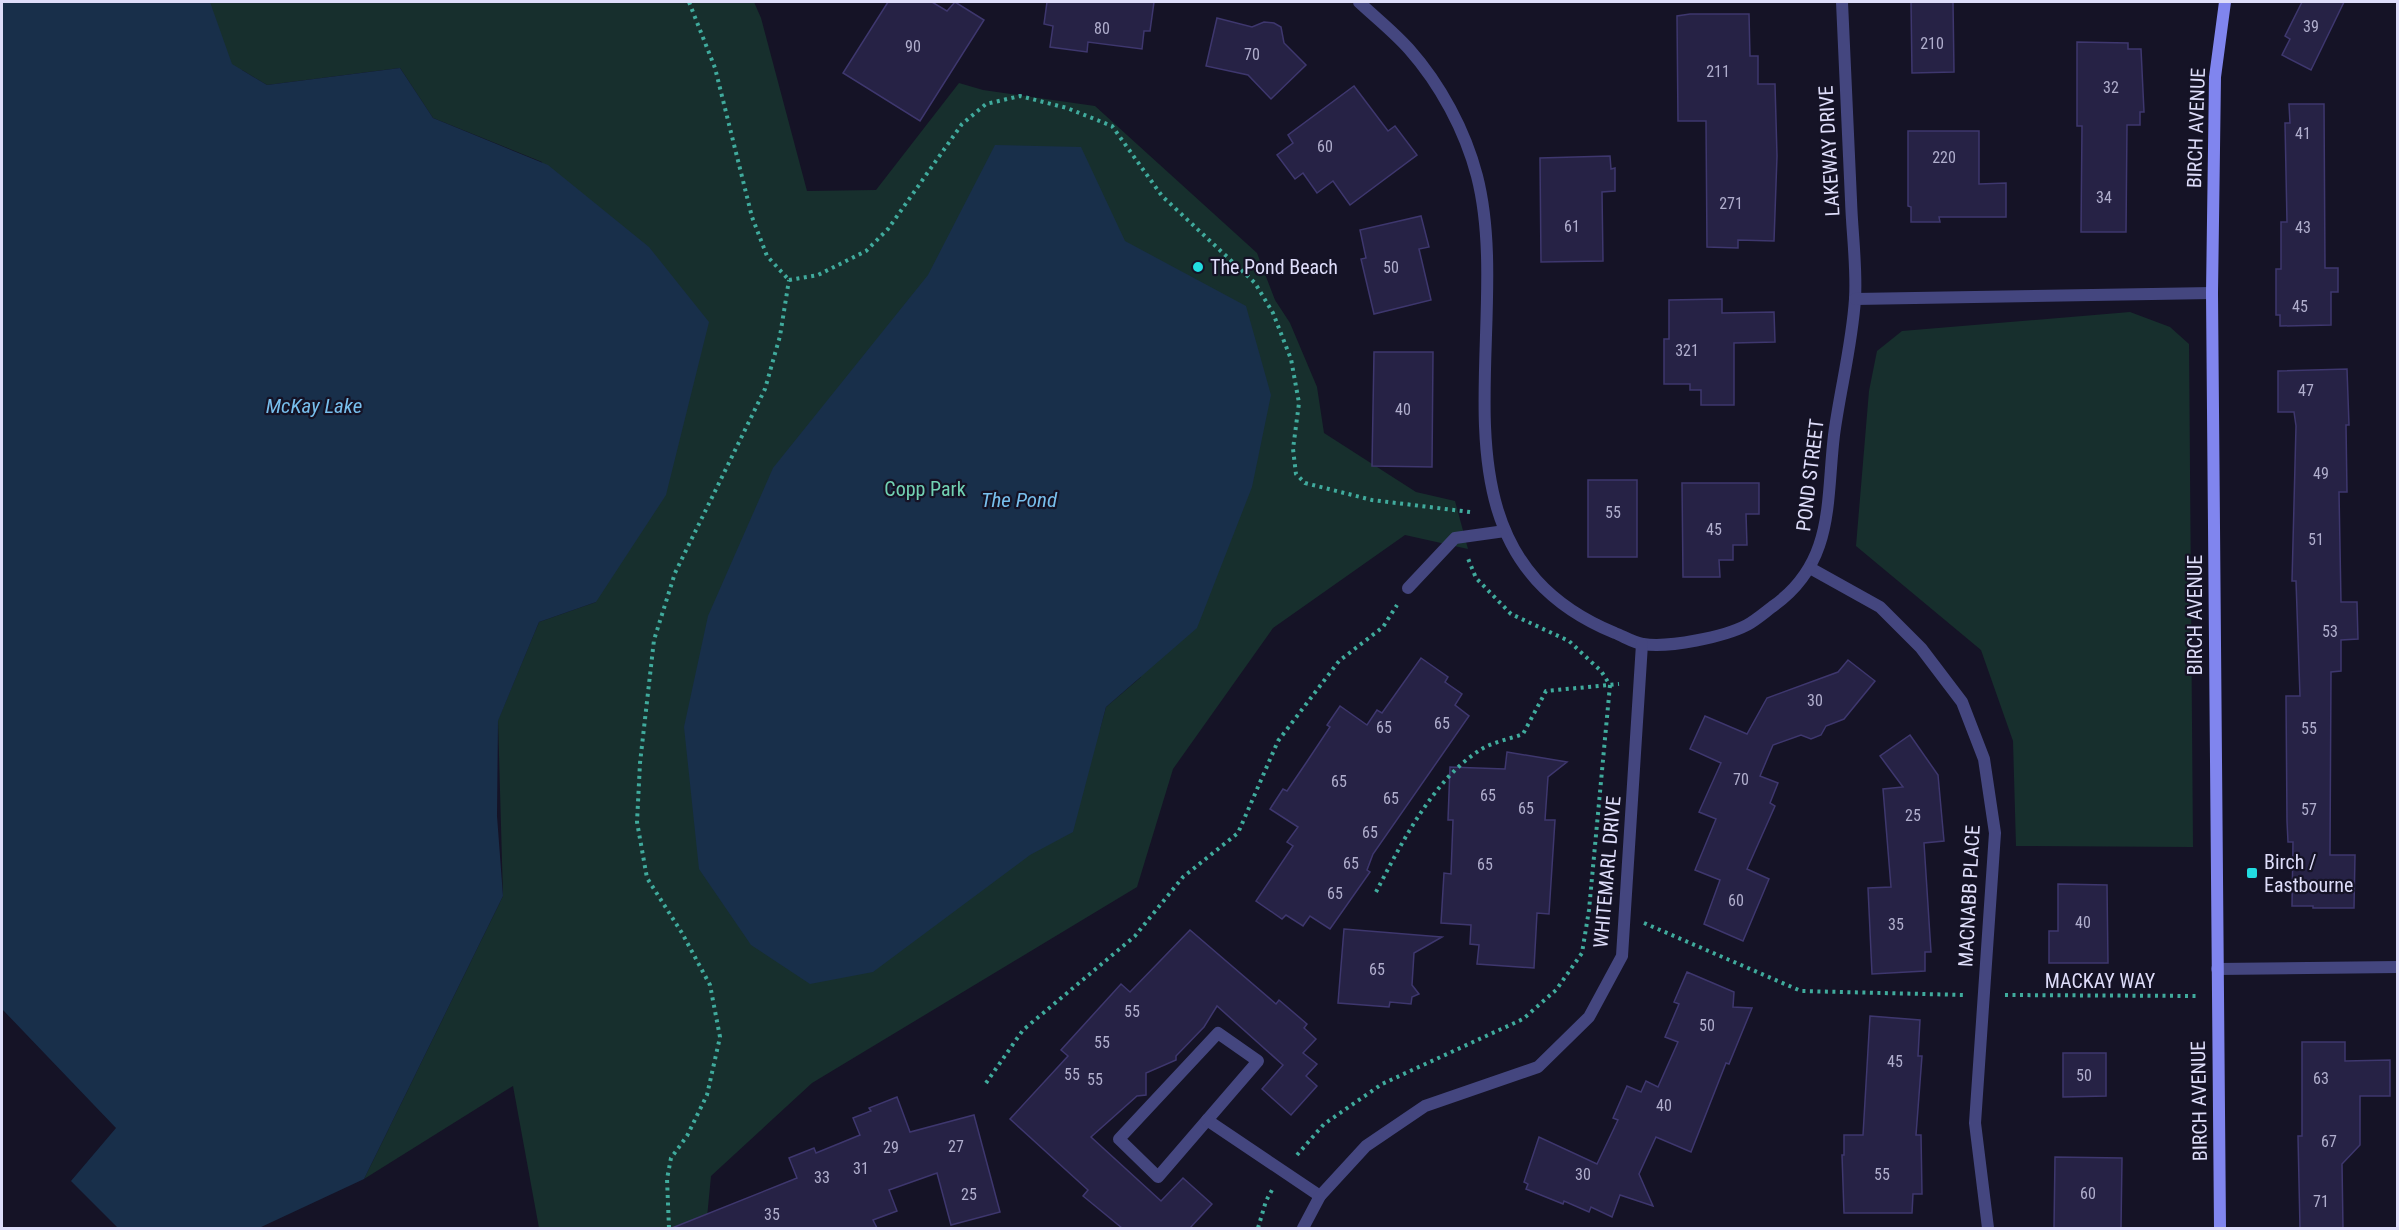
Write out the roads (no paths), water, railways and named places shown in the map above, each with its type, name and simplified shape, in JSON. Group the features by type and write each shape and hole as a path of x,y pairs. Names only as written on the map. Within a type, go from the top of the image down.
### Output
{"street":[{"name":"POND STREET","path":"1359,2 1409,48 1432,79 1451,109 1476,174 1485,234 1484,446 1498,513 1523,563 1573,611 1594,624 1642,644 1712,637 1746,626 1782,601 1810,568 1828,519 1834,435 1855,299"},
{"name":"LAKEWAY DRIVE","path":"1842,2 1855,299"},
{"name":"BIRCH AVENUE","path":"2220,1228 2212,293 2215,78 2225,2"},
{"path":"1855,299 2212,293"},
{"path":"1408,588 1455,538 1505,531"},
{"name":"MACNABB PLACE","path":"1810,568 1880,607 1921,648 1962,702 1984,759 1995,833 1975,1123 1988,1228"},
{"name":"WHITEMARL DRIVE","path":"1303,1228 1320,1196 1366,1146 1425,1106 1538,1067 1588,1017 1622,956 1642,644"},
{"path":"2217,969 2397,967"},
{"path":"1218,1033 1258,1061 1207,1120 1158,1177 1119,1139 1218,1033"},
{"path":"1207,1120 1320,1196"}],"water":[{"name":"McKay Lake","path":"2,2 210,2 232,64 267,85 400,68 433,118 548,165 649,247 709,322 666,495 596,602 539,622 498,721 497,816 503,896 364,1179 259,1228 118,1228 71,1181 116,1128 2,1009"},
{"name":"The Pond","path":"995,145 1081,147 1125,241 1246,306 1271,395 1252,487 1197,628 1106,707 1073,832 1030,855 873,972 810,984 751,945 699,869 684,727 708,616 773,468 928,275"}],"place":[{"name":"The Pond Beach","path":"1198,267"},
{"name":"Birch / Eastbourne","path":"2252,873"}],"park label":[{"name":"Copp Park","path":"925,489"}]}
